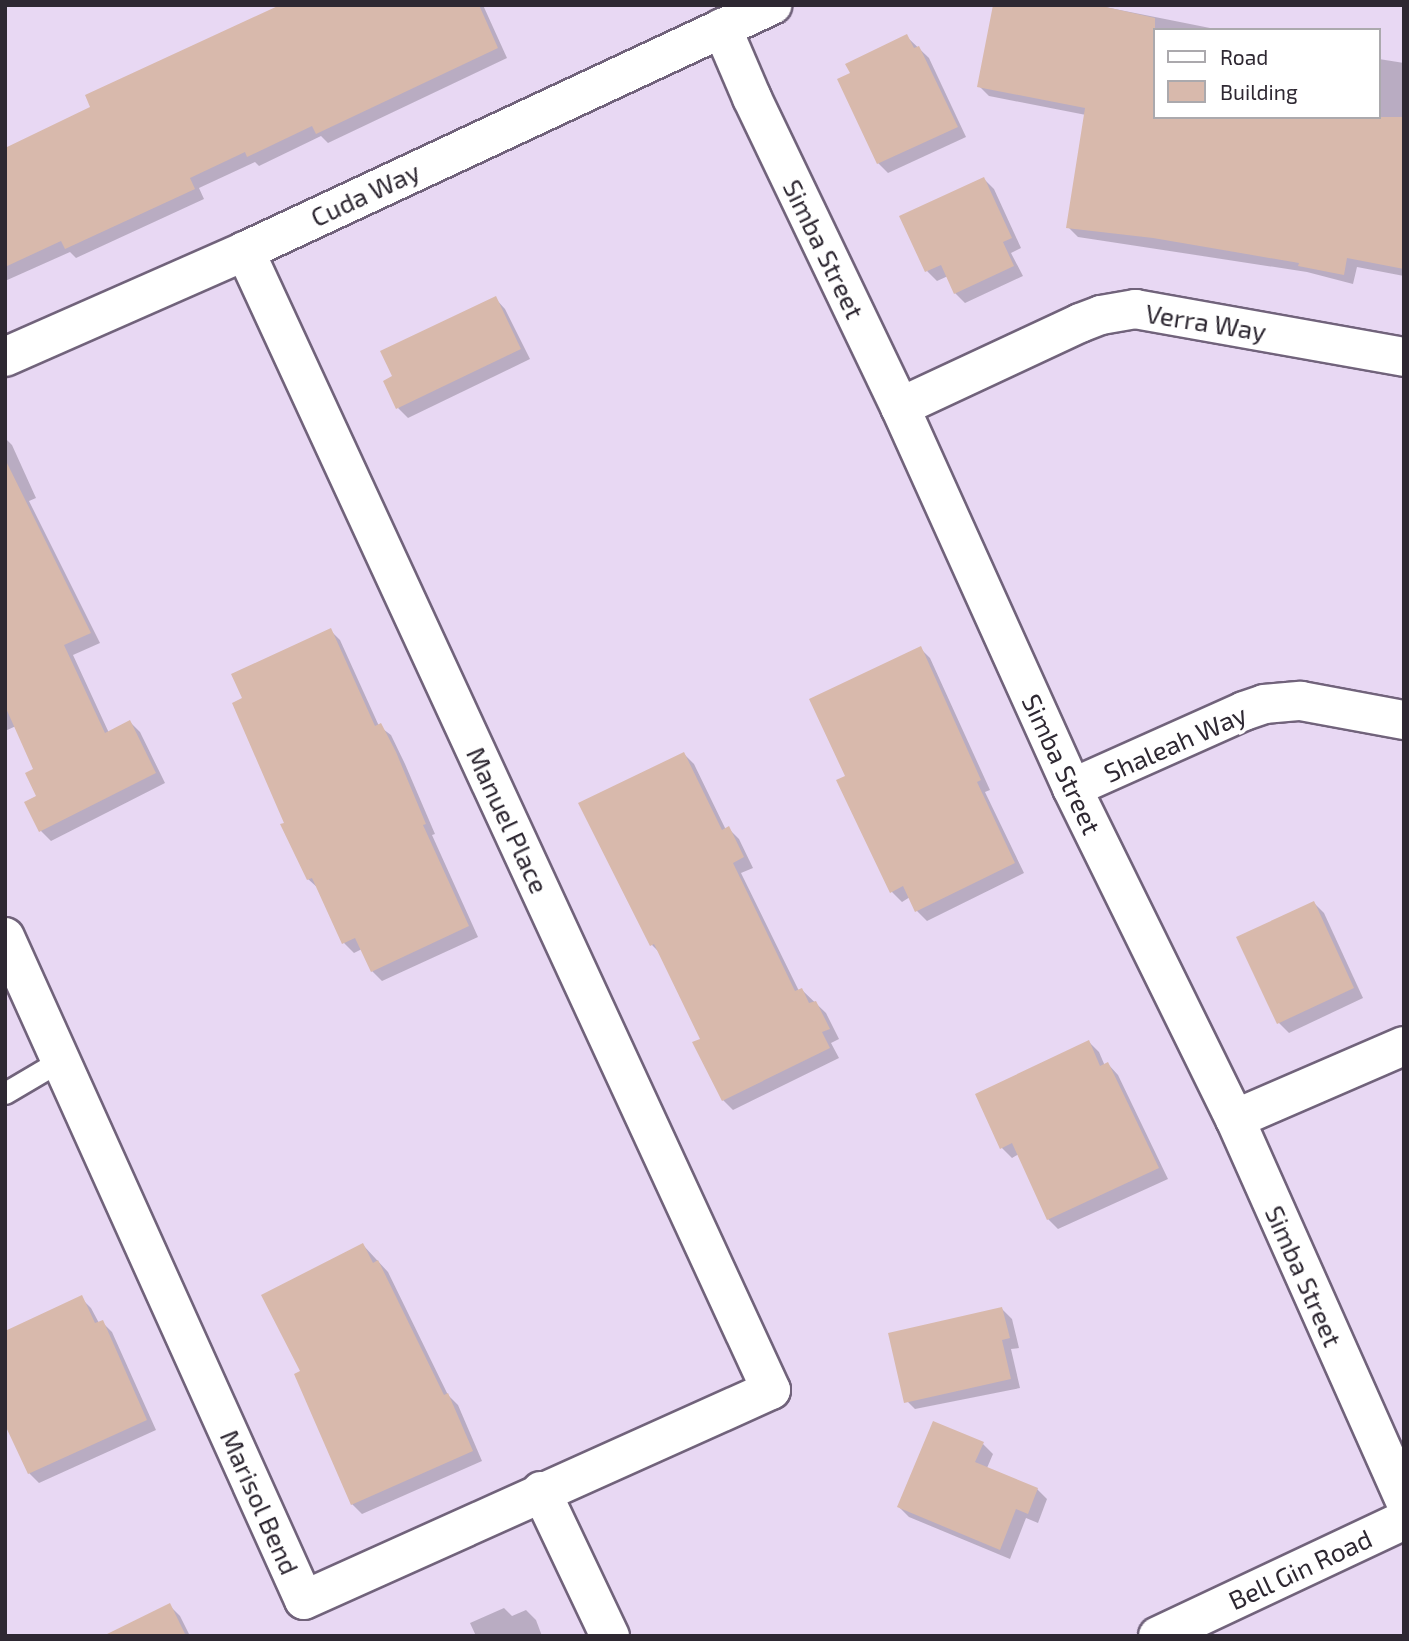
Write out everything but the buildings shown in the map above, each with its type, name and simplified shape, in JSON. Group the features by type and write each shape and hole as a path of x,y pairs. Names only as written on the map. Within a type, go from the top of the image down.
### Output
{"street":[{"name":"Cuda Way","path":"5,358 245,251 772,5"},
{"name":"Simba Street","path":"722,27 752,98 900,407 1072,788 1235,1119 1404,1499"},
{"name":"Manuel Place","path":"245,251 771,1390"},
{"name":"Verra Way","path":"900,407 1080,323 1101,315 1135,309 1404,357"},
{"name":"Shaleah Way","path":"1072,788 1232,716 1264,705 1301,701 1404,720"},
{"name":"Marisol Bend","path":"5,937 304,1600 541,1490 771,1390"},
{"path":"1235,1119 1404,1046"},
{"path":"541,1490 610,1636"},
{"name":"Bell Gin Road","path":"1158,1636 1404,1521"}],"lane":[{"path":"5,1093 61,1060"}]}
